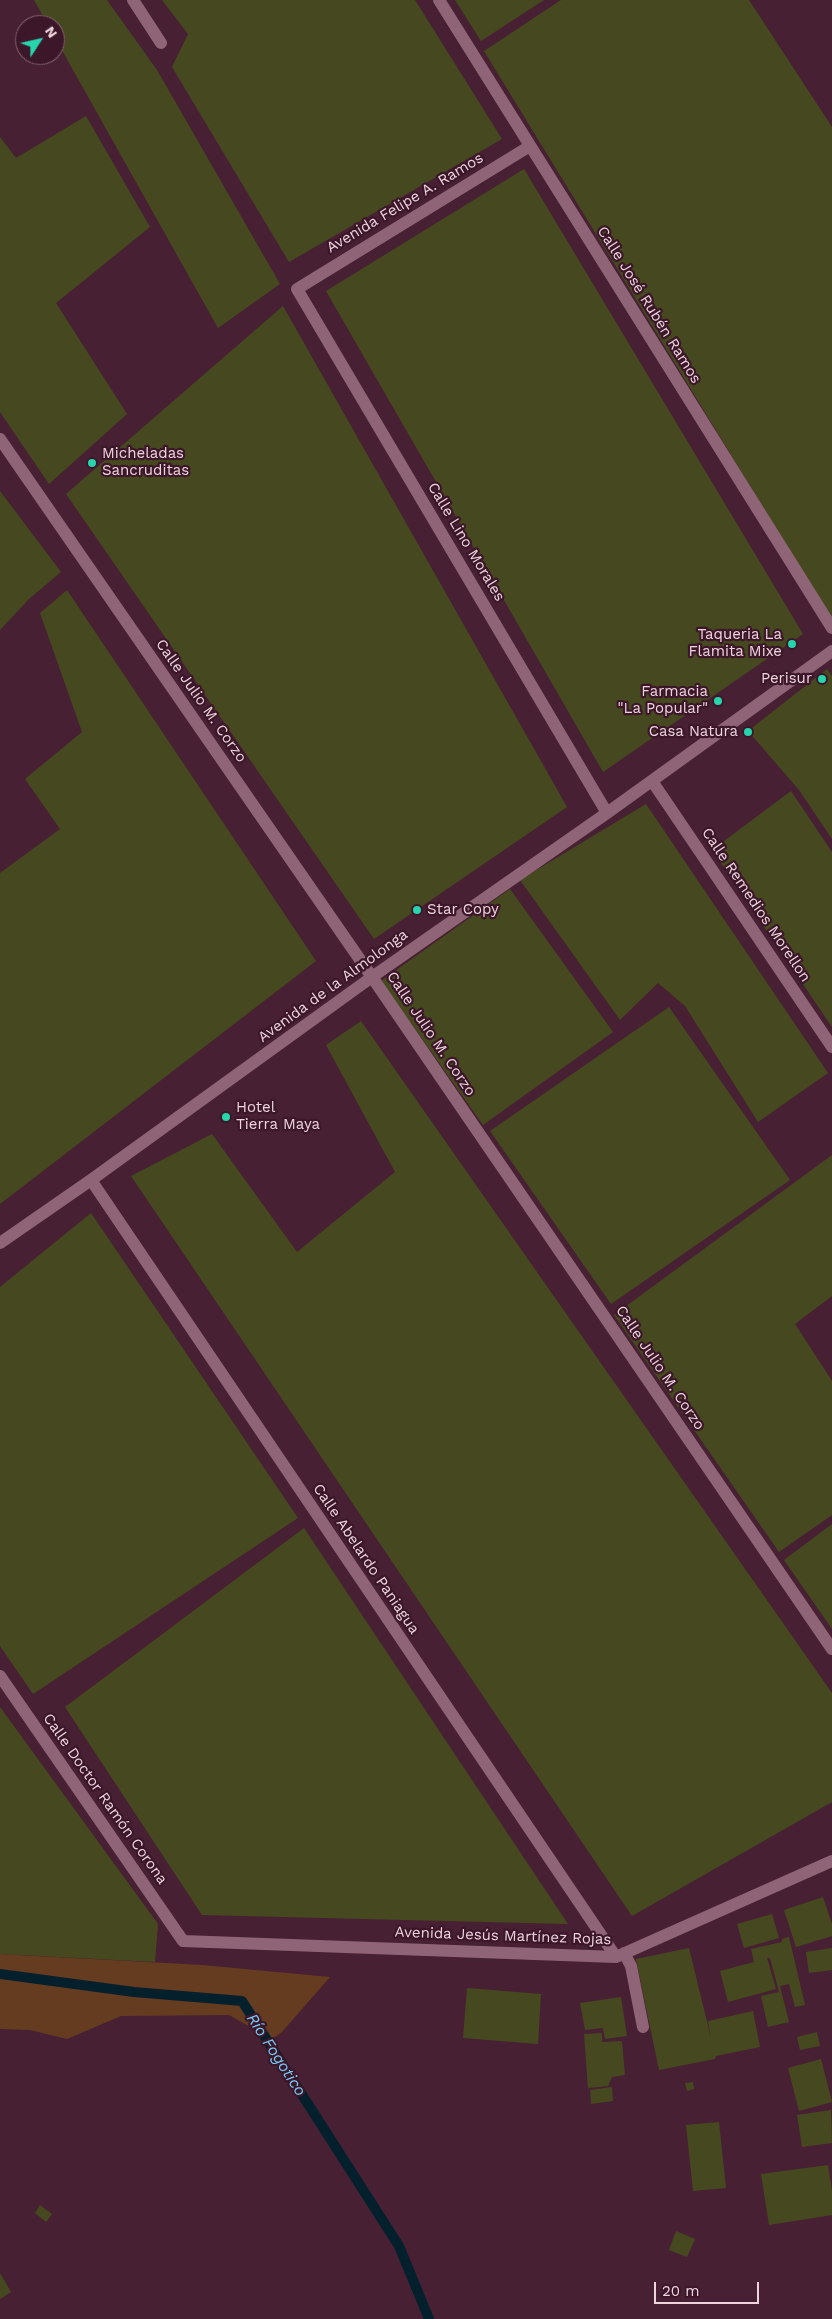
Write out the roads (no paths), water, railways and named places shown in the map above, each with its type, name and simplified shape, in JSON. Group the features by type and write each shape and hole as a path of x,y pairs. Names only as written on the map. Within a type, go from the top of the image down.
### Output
{"street":[{"path":"132,0 161,43"},
{"name":"Calle José Rubén Ramos","path":"439,0 832,628"},
{"name":"Avenida Felipe A. Ramos","path":"297,288 530,146"},
{"name":"Calle Lino Morales","path":"297,288 608,813"},
{"name":"Calle Julio M. Corzo","path":"0,439 372,977 832,1649"},
{"name":"Avenida de la Almolonga","path":"0,1243 91,1180 372,977 608,813 832,651"},
{"name":"Calle Remedios Morellon","path":"652,781 832,1047"},
{"name":"Calle Abelardo Paniagua","path":"91,1180 620,1955 631,1966 643,2027"},
{"name":"Calle Doctor Ramón Corona","path":"0,1676 183,1941"},
{"name":"Avenida Jesús Martínez Rojas","path":"183,1941 620,1955 832,1861"}],"waterway":[{"name":"Río Fogotico","path":"0,1974 134,1992 242,2001 399,2246 429,2319"}],"place":[{"name":"Micheladas Sancruditas","path":"92,463"},
{"name":"Taqueria La Flamita Mixe","path":"792,644"},
{"name":"Perisur","path":"822,679"},
{"name":"Farmacia \"La Popular\"","path":"718,701"},
{"name":"Casa Natura","path":"748,732"},
{"name":"Star Copy","path":"417,910"},
{"name":"Hotel Tierra Maya","path":"226,1117"}]}
